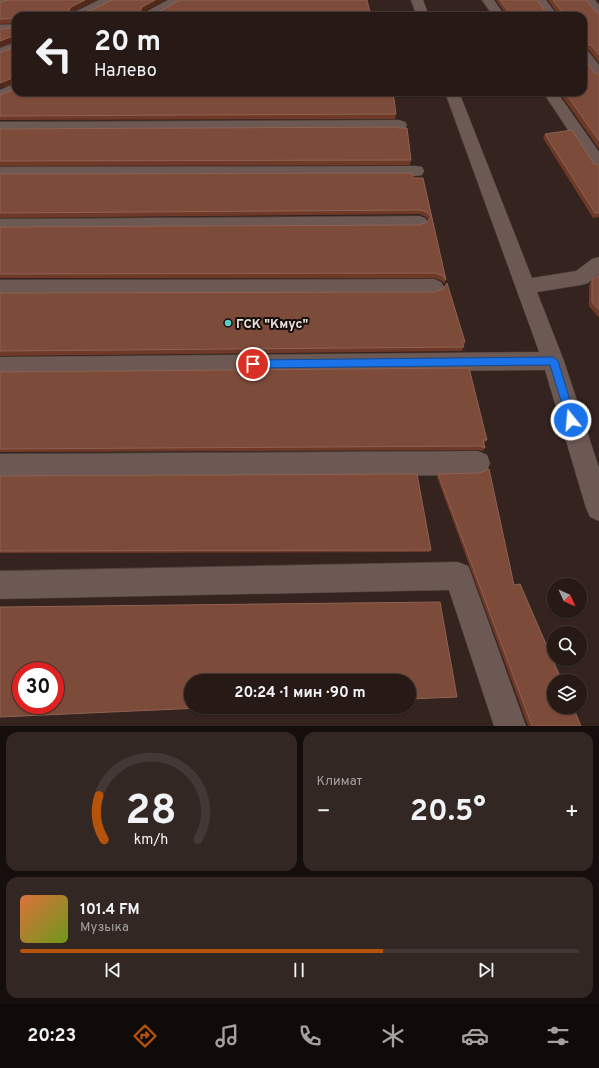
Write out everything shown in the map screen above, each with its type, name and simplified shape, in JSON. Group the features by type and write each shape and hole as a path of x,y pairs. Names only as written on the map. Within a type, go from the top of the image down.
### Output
{"street":[{"path":"0,1 8,0"},
{"path":"85,12 109,0"},
{"path":"155,12 177,0"},
{"path":"417,0 422,12"},
{"path":"488,0 496,12"},
{"path":"540,0 549,12"},
{"path":"588,0 599,13"},
{"path":"0,29 12,28"},
{"path":"0,53 12,48"},
{"path":"587,59 599,74"},
{"path":"0,96 12,89"},
{"path":"454,96 553,361 599,508"},
{"path":"553,96 599,164"},
{"path":"0,127 399,126"},
{"path":"0,172 416,171"},
{"path":"0,225 419,222"},
{"path":"525,286 581,278 599,264"},
{"path":"0,288 434,287"},
{"path":"0,366 553,361"},
{"path":"0,466 478,463"},
{"path":"0,585 458,576 510,726"}],"building":[{"path":"9,0 85,0 71,7 68,12 12,12 12,18 0,19 0,2"},
{"path":"112,0 155,0 142,7 140,12 88,12"},
{"path":"180,0 367,0 370,12 159,12"},
{"path":"500,0 537,0 546,12 509,12"},
{"path":"553,0 586,0 596,12 599,13 599,55 591,45 587,44 587,12 560,12"},
{"path":"12,28 12,36 0,41 0,29"},
{"path":"12,48 12,78 0,83 0,53"},
{"path":"587,63 595,73 599,75 599,141 568,96 587,96"},
{"path":"12,90 12,96 394,96 396,114 0,116 0,95"},
{"path":"407,128 411,160 0,161 0,129"},
{"path":"572,130 594,164 599,165 599,213 595,213 545,134"},
{"path":"412,173 413,178 423,178 446,280 443,276 435,273 0,274 0,227 420,225 427,222 431,217 427,212 420,210 0,213 0,174"},
{"path":"599,275 599,310 592,302 592,280"},
{"name":"ГСК \"Кмус\"","path":"447,283 465,342 462,342 464,347 0,351 0,293 435,292 443,289"},
{"path":"469,368 487,440 483,440 485,448 480,446 0,449 0,372"},
{"path":"489,469 514,585 520,584 547,646 547,666 556,666 559,674 547,674 547,714 576,714 581,726 532,726 438,474 480,473"},
{"path":"417,474 431,550 0,551 0,476"},
{"path":"440,602 457,697 416,699 416,674 184,674 184,709 0,717 0,607"}],"place":[{"name":"ГСК \"Кмус\"","path":"228,323"}],"route":[{"path":"253,364 553,361 571,420"}]}
